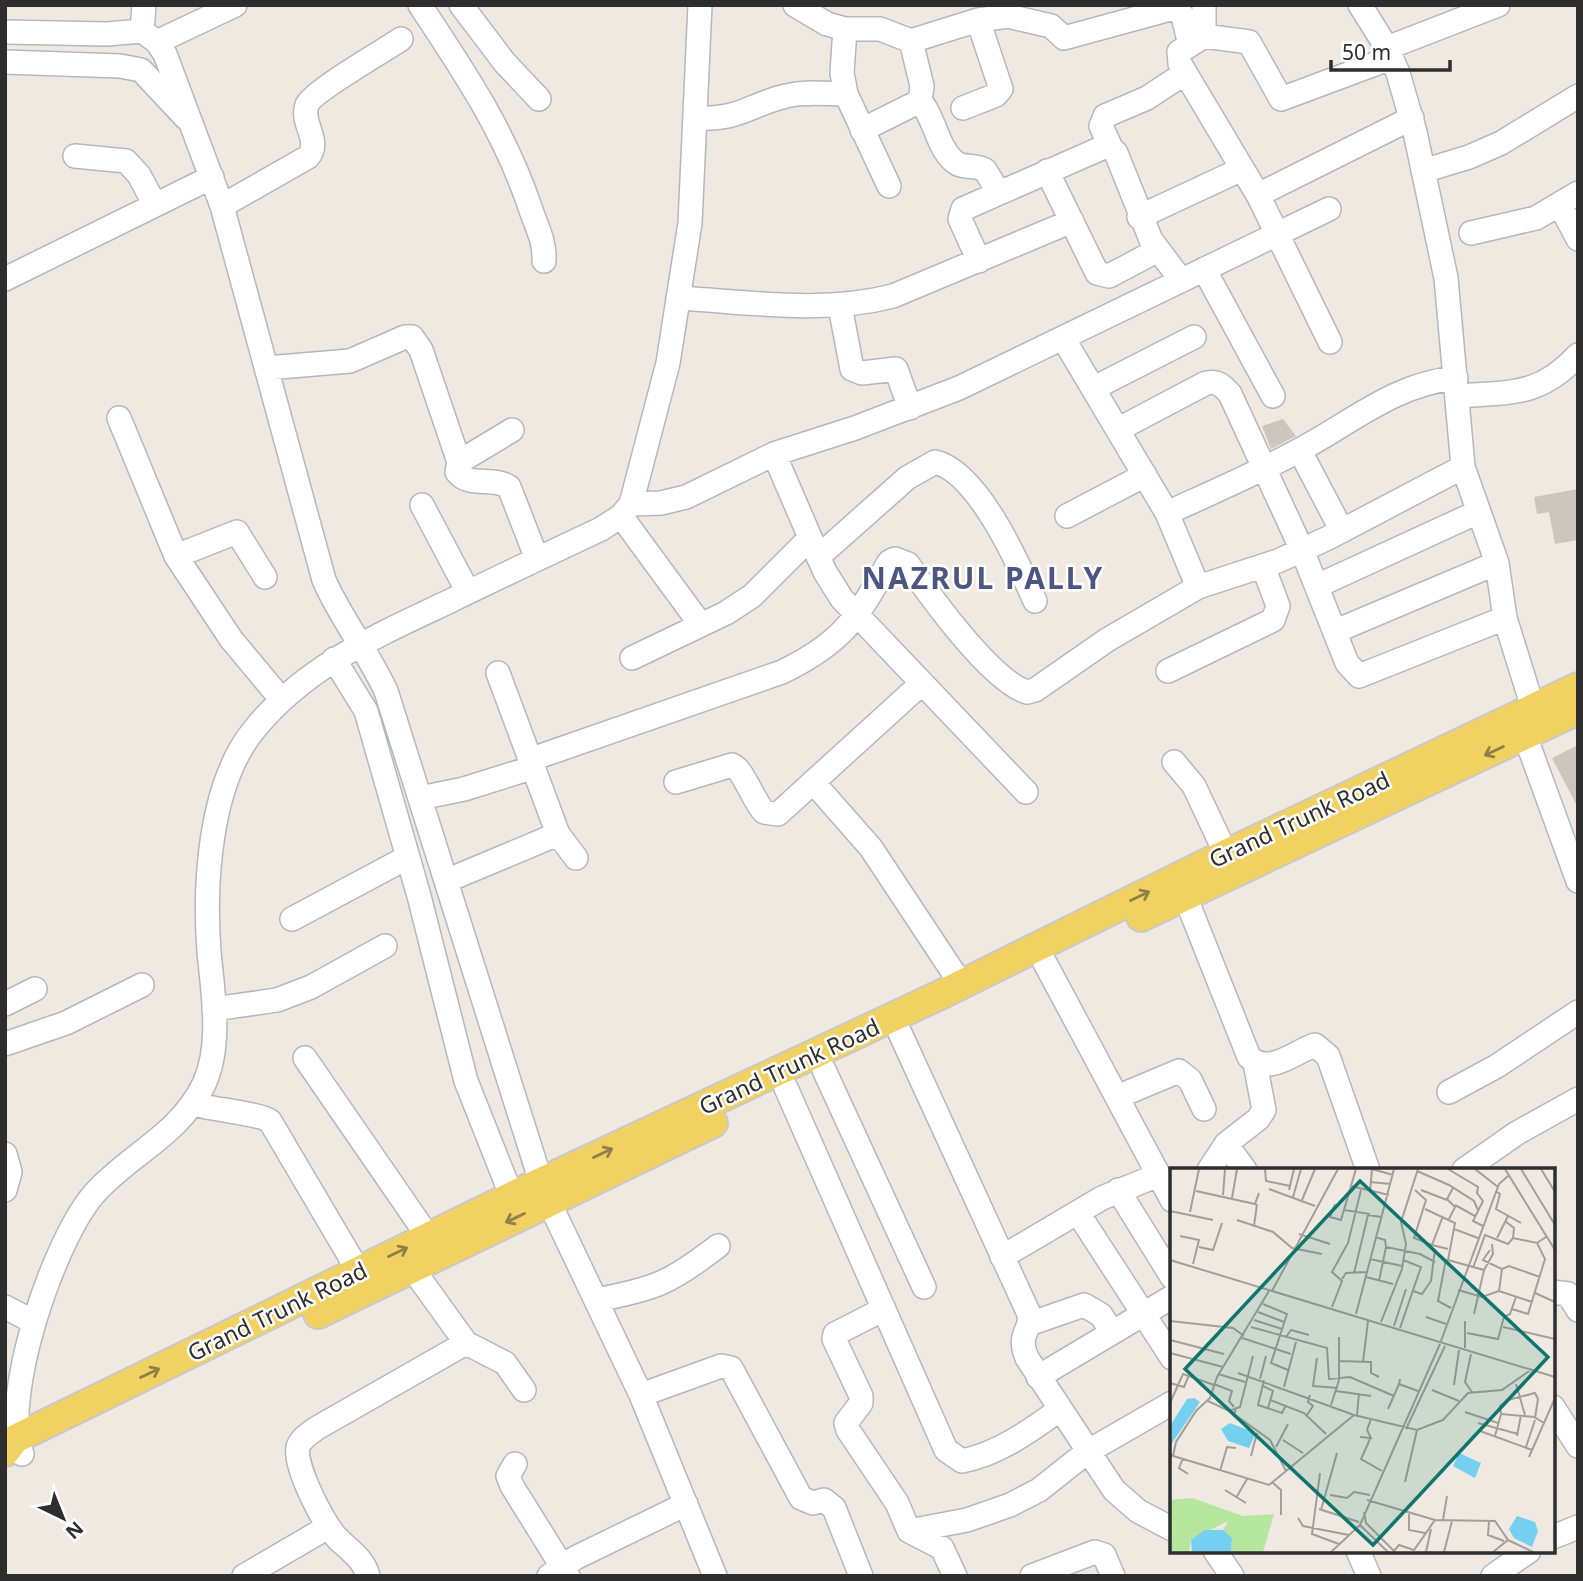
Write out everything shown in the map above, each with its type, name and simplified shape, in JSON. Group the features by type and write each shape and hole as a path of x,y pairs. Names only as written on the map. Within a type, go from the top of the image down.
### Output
{"main road":[{"name":"Grand Trunk Road","path":"12,1450 359,1272 512,1197 545,1192 786,1088 1185,896 1526,720 1578,687"},
{"name":"Grand Trunk Road","path":"12,1450 412,1268 545,1192 1226,854 1526,720 1578,710"}],"street":[{"path":"144,5 149,36 165,54 222,206 324,580 337,611 373,662 386,691 545,1192 641,1395 715,1576"},
{"path":"5,32 149,36 235,5"},
{"path":"420,5 469,79 510,150 541,235 544,261"},
{"path":"461,5 505,63 539,99"},
{"path":"700,5 690,223 668,363 626,510 701,625"},
{"path":"794,5 827,24 845,29 880,29 911,41 984,14 1008,16 1051,26 1064,38 1174,8 1197,41"},
{"path":"1197,41 1204,5"},
{"path":"1360,5 1389,53 1412,118 1446,278 1463,467 1497,563 1505,618 1526,720 1578,881"},
{"path":"1331,342 1258,195 1185,73 1179,52 1197,41 1249,42 1281,99 1499,5"},
{"path":"963,108 996,95 1001,89 984,14"},
{"path":"845,29 842,74 846,94 889,186"},
{"path":"57,33 57,64"},
{"path":"222,206 308,157 313,151 313,144 305,115 312,97 401,39"},
{"path":"911,41 922,86 920,101 927,109 949,155 956,163 985,170 999,193"},
{"path":"5,62 120,66 141,70 153,79 174,109 191,122"},
{"path":"1181,280 1158,250 1139,216 1101,126 1105,116 1147,98 1185,73"},
{"path":"696,118 733,117 790,95 846,94"},
{"path":"1423,171 1469,157 1501,143 1578,96"},
{"path":"862,130 920,101"},
{"path":"1258,195 1412,118"},
{"path":"979,261 961,213 1095,149 1111,148"},
{"path":"75,156 126,161 139,175 155,205"},
{"path":"1139,216 1242,169"},
{"path":"1047,171 1090,262 1103,277 1158,250"},
{"path":"5,279 212,177"},
{"path":"1471,233 1529,221 1569,199 1578,239"},
{"path":"12,1450 16,1398 32,1321 66,1236 96,1191 156,1143 193,1104 206,1080 213,1052 214,1009 208,926 210,853 225,784 250,734 281,698 359,644 537,559 626,510 686,497 774,454 910,408 1063,338 1329,209"},
{"path":"678,298 840,306 892,296 1072,221"},
{"path":"1204,270 1273,396"},
{"path":"840,306 852,369 862,373 896,369 910,408"},
{"path":"267,368 350,361 405,337 412,337 421,350 459,462"},
{"path":"1094,388 1194,337"},
{"path":"1063,338 1167,513 1198,587"},
{"path":"1167,513 1300,451 1404,389 1433,380 1457,387 1520,391 1540,386 1558,375 1578,355"},
{"path":"1119,429 1206,383 1216,382 1230,394 1302,550 1350,670 1359,676 1505,618"},
{"path":"119,418 176,556 231,639 281,698"},
{"path":"512,430 459,462 456,467 461,478 502,482 509,487 537,559"},
{"path":"1300,451 1342,531"},
{"path":"774,454 814,547 842,599 1026,792"},
{"path":"632,658 701,625 752,596 907,478 935,462 947,465 977,496 1011,548 1035,601"},
{"path":"420,798 464,789 782,671 835,641 857,617 889,562 902,559 973,647 1018,690 1027,692 1198,587 1302,550 1463,467"},
{"path":"1067,516 1144,475"},
{"path":"422,505 468,592"},
{"path":"1317,586 1478,512"},
{"path":"176,556 237,532 265,577"},
{"path":"1336,631 1497,563"},
{"path":"1168,671 1273,620 1278,606 1263,566"},
{"path":"334,659 366,711 408,857 466,1081 512,1197"},
{"path":"498,673 558,834 576,858"},
{"path":"676,782 732,765 741,772 757,805 770,815 786,809 921,684"},
{"path":"1174,762 1199,796 1226,854"},
{"path":"813,782 871,848 961,985"},
{"path":"446,881 558,834"},
{"path":"292,919 408,857"},
{"path":"1185,896 1227,1008 1249,1057 1255,1063 1265,1065 1281,1061 1315,1045 1322,1049 1328,1056 1367,1168"},
{"path":"214,1009 276,1000 311,987 385,946"},
{"path":"1045,963 1170,1196"},
{"path":"5,1044 66,1023 142,985"},
{"path":"5,1004 35,989"},
{"path":"1449,1092 1497,1066 1578,1012"},
{"path":"900,1033 1029,1314 1030,1324 1022,1343 1038,1377 1087,1452 1122,1497 1138,1511 1170,1528"},
{"path":"305,1058 429,1238"},
{"path":"1210,1168 1226,1144 1258,1119 1264,1110 1255,1063"},
{"path":"824,1070 924,1287"},
{"path":"1117,1097 1179,1071 1190,1080 1204,1108"},
{"path":"786,1088 942,1441 953,1457 962,1461 976,1458 1032,1430 1059,1410"},
{"path":"1467,1168 1517,1133 1578,1099"},
{"path":"193,1104 227,1113 256,1113 270,1121 359,1272"},
{"path":"1226,1144 1244,1168"},
{"path":"5,1154 10,1172 5,1190"},
{"path":"1002,1257 1118,1190 1158,1175"},
{"path":"1118,1190 1170,1274"},
{"path":"1078,1213 1170,1355"},
{"path":"596,1300 654,1289 681,1275 718,1246"},
{"path":"412,1268 466,1343 505,1363 524,1390"},
{"path":"1555,1292 1568,1294 1578,1310"},
{"path":"1038,1377 1170,1298"},
{"path":"1030,1324 1084,1305 1101,1315 1112,1332"},
{"path":"5,1307 32,1321"},
{"path":"884,1309 839,1331 834,1339 861,1396 861,1403 846,1423 897,1503 909,1531 942,1548 954,1576"},
{"path":"368,1576 361,1562 328,1527 300,1464 298,1449 302,1438 466,1343"},
{"path":"641,1395 720,1366 732,1368 801,1498 813,1503 824,1500 834,1508 861,1576"},
{"path":"909,1531 967,1520 1010,1506 1039,1490 1087,1452 1170,1405"},
{"path":"1555,1410 1578,1446"},
{"path":"514,1464 508,1476 512,1486 560,1572 686,1504"},
{"path":"244,1576 328,1527"},
{"path":"1555,1536 1578,1527"},
{"path":"1032,1576 1095,1552 1104,1555 1113,1576"},
{"path":"1216,1553 1232,1576"},
{"path":"1359,1553 1369,1576"},
{"path":"1493,1576 1526,1553"}],"building":[{"path":"1283,419 1296,436 1271,449 1262,426"},
{"path":"1578,489 1578,540 1555,544 1549,512 1537,514 1534,497"},
{"path":"1578,745 1578,808 1552,758"}],"district":[{"name":"NAZRUL PALLY","path":"983,577"}]}
